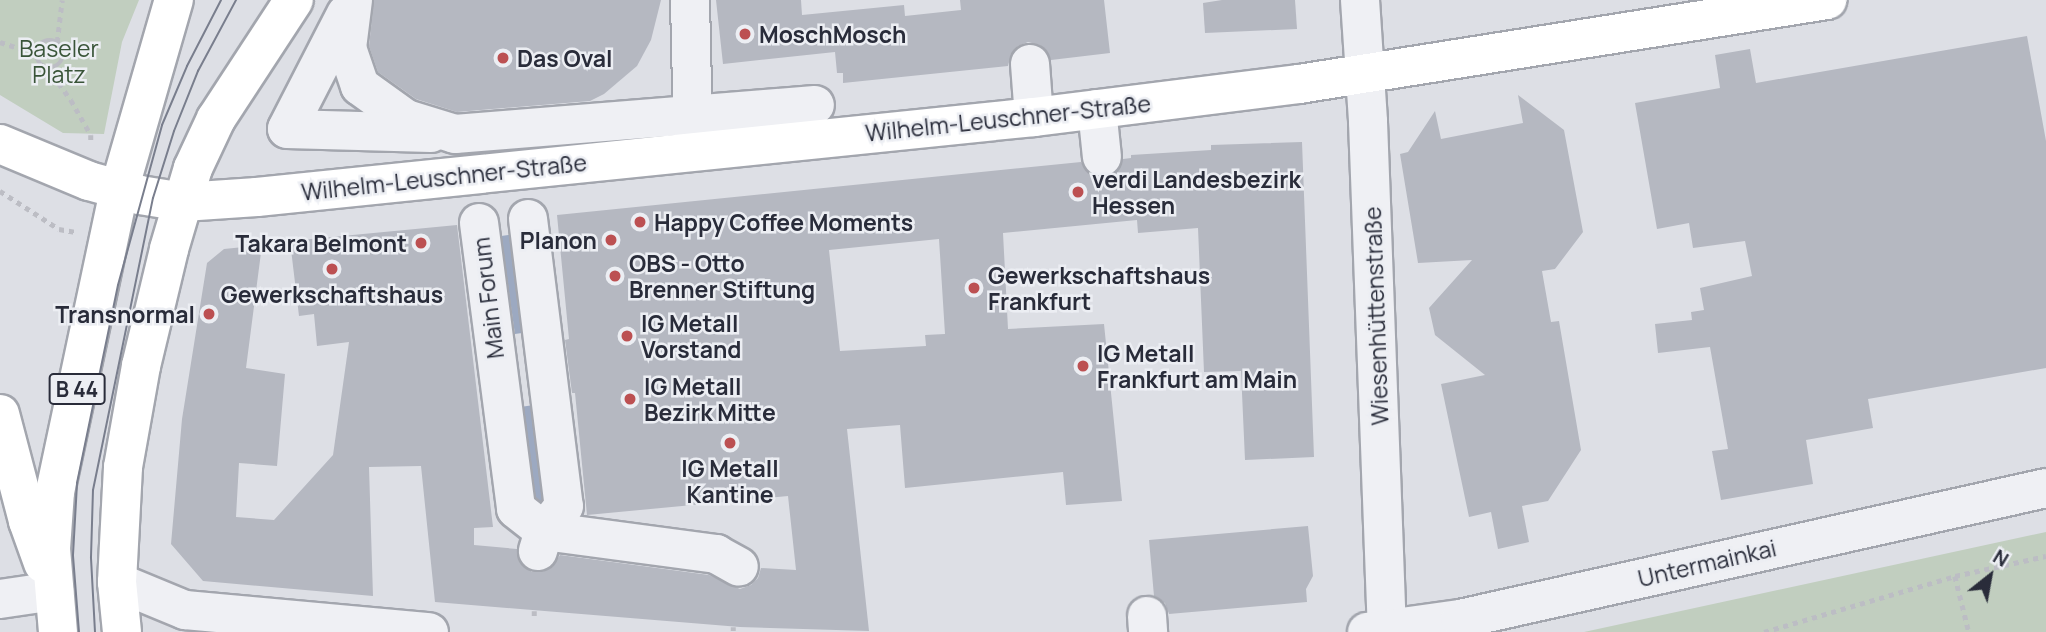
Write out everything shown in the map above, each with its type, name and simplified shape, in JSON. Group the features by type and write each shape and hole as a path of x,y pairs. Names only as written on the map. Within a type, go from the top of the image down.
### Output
{"main road":[{"name":"B 44","path":"58,632 51,550 55,492 119,190 174,0"},
{"name":"B 44","path":"122,632 117,582 123,467 141,366 183,202 193,168 216,119 294,0"},
{"name":"Wilhelm-Leuschner-Straße","path":"183,202 1034,117 1366,75 1828,0"},
{"path":"0,144 82,178 119,190 183,202"},
{"path":"0,414 28,521 54,591"}],"street":[{"name":"Wilhelm-Leuschner-Straße","path":"353,0 288,129 456,134 693,122 816,105"},
{"name":"Wilhelm-Leuschner-Straße","path":"353,0 347,48 360,86 406,118 456,134"},
{"path":"690,0 693,122"},
{"name":"Wiesenhüttenstraße","path":"1360,0 1366,75 1380,631"},
{"path":"1030,64 1034,117"},
{"path":"1097,109 1102,158"},
{"path":"528,219 550,366 549,530"},
{"name":"Main Forum","path":"479,223 516,509 549,530 716,554 739,567"},
{"name":"Main Forum","path":"497,374 550,366"},
{"name":"Untermainkai","path":"1380,631 1451,625 2046,488"},
{"path":"117,582 185,610 429,632"},
{"path":"0,599 54,591"}],"path":[{"path":"57,43 62,0"},
{"path":"0,42 37,54"},
{"path":"47,67 58,66 63,60 62,48 57,43 44,43 37,54 39,62 47,67 78,112 91,135 92,147"},
{"path":"0,191 59,229"},
{"path":"1764,632 1955,576 2046,556"},
{"path":"1955,576 1969,632"}],"green space":[{"name":"Baseler Platz","path":"0,0 139,0 122,42 104,134 63,133 0,95"},
{"path":"2046,532 2046,632 1584,632"}],"water":[{"path":"515,234 529,332 515,334 501,236"},
{"path":"534,405 548,503 534,505 520,407"}],"building":[{"name":"Das Oval","path":"374,0 661,0 651,40 637,66 604,94 590,101 457,112 416,99 378,72 369,46"},
{"path":"716,0 801,0 802,15 904,5 905,16 961,10 960,0 1104,0 1110,53 1051,60 1040,45 1028,42 1018,46 1011,54 1008,66 843,83 843,73 837,73 835,52 723,64"},
{"path":"1222,0 1295,0 1297,29 1205,33 1203,3"},
{"path":"2027,36 2046,141 2046,368 1868,399 1873,428 1806,440 1813,484 1721,500 1712,451 1728,449 1710,347 1658,353 1655,324 1692,320 1691,312 1704,310 1700,288 1752,276 1745,241 1693,248 1689,223 1657,229 1635,103 1720,88 1715,55 1750,49 1756,83"},
{"path":"1518,95 1564,130 1583,232 1555,269 1542,271 1551,322 1559,321 1581,450 1548,501 1522,506 1529,542 1498,549 1491,512 1469,517 1441,384 1485,375 1435,335 1429,308 1472,260 1418,263 1400,154 1408,152 1435,111 1441,139 1523,123"},
{"path":"1302,142 1314,457 1245,460 1241,371 1204,372 1198,228 1138,233 1137,220 1003,233 1008,329 1104,324 1122,501 1066,505 1063,472 905,488 900,425 847,429 869,631 740,627 435,602 421,466 369,467 373,596 203,581 171,544 182,419 207,263 224,249 262,245 246,368 285,374 277,466 239,463 236,517 274,520 333,455 349,342 317,346 314,314 299,316 290,241 457,225 493,527 474,528 474,545 517,549 522,565 532,572 542,572 552,567 560,555 709,575 740,589 751,585 758,578 761,568 796,570 788,496 587,515 575,393 572,393 565,340 569,339 557,215 1081,162 1093,177 1104,179 1115,174 1123,159 1131,158 1131,155 1211,150 1211,145","holes":["939,239 945,334 925,335 926,346 840,351 829,250"]},
{"path":"1308,526 1313,576 1306,589 1307,602 1169,614 1165,603 1154,596 1149,540"}],"tram line":[{"path":"79,632 73,555 77,483 118,285 162,125 187,66 221,0"},
{"path":"95,632 91,557 93,490 153,198 174,131 198,71 236,0"}],"place":[{"name":"MoschMosch","path":"745,34"},
{"name":"Das Oval","path":"503,58"},
{"name":"verdi Landesbezirk Hessen","path":"1078,192"},
{"name":"Happy Coffee Moments","path":"640,222"},
{"name":"Planon","path":"611,240"},
{"name":"Takara Belmont","path":"421,243"},
{"name":"Gewerkschaftshaus","path":"332,269"},
{"name":"OBS - Otto Brenner Stiftung","path":"615,276"},
{"name":"Gewerkschaftshaus Frankfurt","path":"974,288"},
{"name":"Transnormal","path":"209,314"},
{"name":"IG Metall Vorstand","path":"627,336"},
{"name":"IG Metall Frankfurt am Main","path":"1083,366"},
{"name":"IG Metall Bezirk Mitte","path":"630,399"},
{"name":"IG Metall Kantine","path":"730,443"}]}
